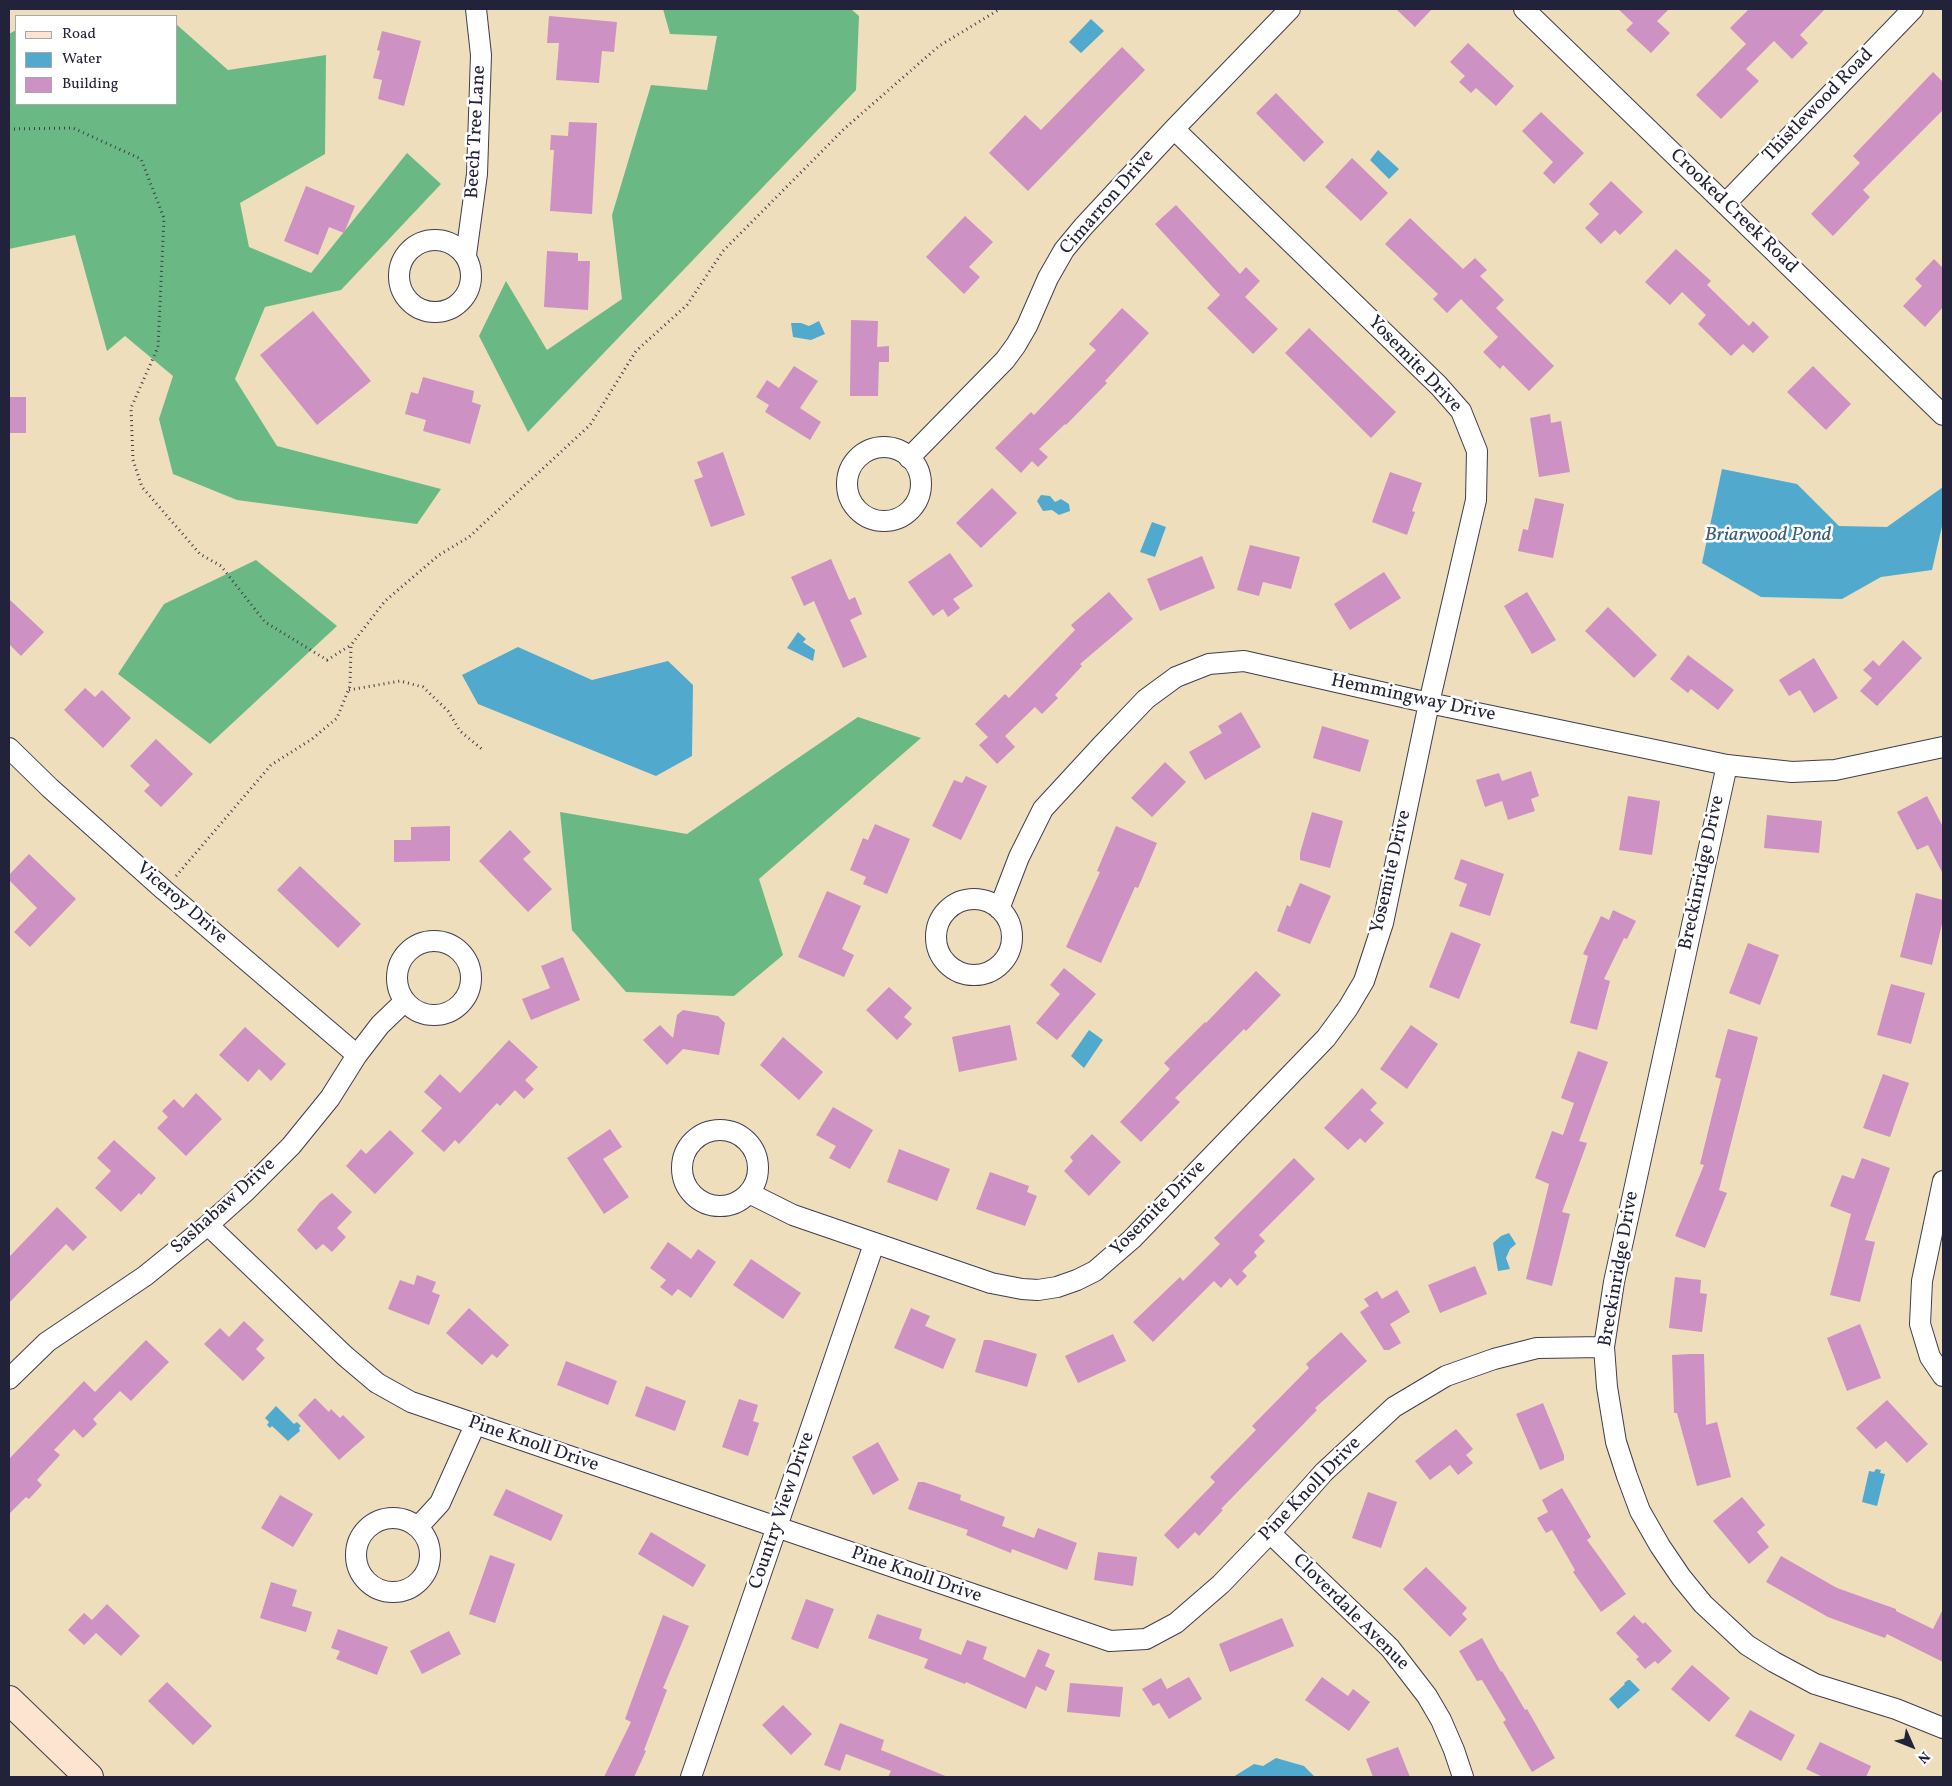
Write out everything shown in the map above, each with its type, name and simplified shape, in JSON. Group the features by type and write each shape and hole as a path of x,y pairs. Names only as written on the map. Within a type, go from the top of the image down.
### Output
{"street":[{"name":"Beech Tree Lane","path":"466,256 477,174 481,55 476,9"},
{"name":"Cimarron Drive","path":"909,458 1005,360 1027,326 1048,278 1064,250 1174,129 1290,9"},
{"name":"Crooked Creek Road","path":"1524,9 1943,414"},
{"name":"Thistlewood Road","path":"1724,204 1913,9"},
{"name":"Yosemite Drive","path":"749,1193 793,1215 990,1283 1038,1290 1057,1287 1095,1271 1132,1239 1326,1038 1348,1008 1364,981 1383,923 1429,703 1476,500 1478,451 1461,411 1439,386 1174,129"},
{"name":"Hemmingway Drive","path":"999,909 1019,857 1043,810 1102,744 1146,699 1176,677 1209,664 1244,661 1429,703 1727,765 1792,772 1835,770 1943,747"},
{"name":"Viceroy Drive","path":"9,748 50,788 164,890 357,1055"},
{"name":"Breckinridge Drive","path":"1727,765 1614,1282 1604,1346 1616,1442 1626,1476 1640,1511 1660,1546 1681,1577 1703,1604 1747,1645 1815,1684 1896,1709 1943,1728"},
{"name":"Sashabaw Drive","path":"9,1379 47,1342 145,1276 208,1225 246,1191 291,1146 330,1098 357,1055 380,1025 405,1000"},
{"path":"1943,1182 1922,1281 1920,1324 1930,1357 1943,1376"},
{"name":"Pine Knoll Drive","path":"208,1225 345,1356 377,1383 411,1402 1110,1642 1146,1640 1176,1623 1221,1584 1270,1533 1324,1472 1394,1406 1446,1376 1494,1359 1537,1348 1604,1346"},
{"name":"Country View Drive","path":"696,1776 777,1528 874,1244"},
{"path":"418,1527 440,1503 475,1425"},
{"name":"Cloverdale Avenue","path":"1270,1533 1390,1648 1427,1696 1441,1720 1463,1777"},
{"path":"9,1700 89,1777"}],"path":[{"path":"9,128 73,128 141,158 164,218 158,347 131,408 133,460 142,487 200,554 221,566 265,622 327,660 351,645 385,601 439,555 469,537 590,425 636,352 687,305 723,251 844,129 939,46 1000,9"},
{"path":"164,890 271,766 312,739 337,718 349,690 351,645"},
{"path":"349,690 400,681 423,687 448,711 460,731 483,750"}],"green space":[{"path":"663,9 851,9 859,16 856,90 528,432 479,336 506,281 547,350 622,299 612,215 651,85 707,90 717,36 670,34"},
{"path":"178,26 228,70 326,55 325,154 240,203 249,247 311,273 407,153 441,184 341,290 265,307 235,379 277,446 441,489 417,524 237,500 173,474 159,419 173,376 125,336 107,351 75,235 9,249 9,34 15,31 15,105 178,105"},
{"path":"256,560 337,626 210,744 118,674 164,604"},
{"path":"858,717 921,738 759,879 783,955 734,996 626,992 572,930 560,812 687,834"}],"water":[{"path":"1091,19 1104,31 1081,53 1069,42"},
{"path":"1378,150 1399,169 1389,179 1370,160"},
{"path":"819,321 825,334 811,340 793,337 791,323 801,323 809,326"},
{"name":"Briarwood Pond","path":"1722,469 1797,484 1839,526 1887,527 1943,487 1943,522 1932,570 1881,577 1842,599 1761,597 1702,563"},
{"path":"1041,495 1050,496 1055,502 1061,499 1069,504 1070,511 1059,515 1052,510 1043,511 1037,501"},
{"path":"1152,522 1166,527 1155,557 1140,552"},
{"path":"798,632 806,639 803,642 815,650 813,661 787,648"},
{"path":"518,647 592,680 668,661 693,685 692,756 656,776 478,704 462,675"},
{"path":"1089,1030 1103,1040 1084,1068 1071,1056"},
{"path":"1509,1233 1516,1244 1510,1249 1506,1258 1510,1269 1498,1271 1493,1243 1501,1236"},
{"path":"276,1406 294,1424 297,1422 301,1426 299,1428 300,1431 288,1441 272,1426 270,1428 267,1425 269,1422 265,1418"},
{"path":"1876,1469 1881,1470 1880,1473 1885,1474 1877,1506 1862,1502 1869,1471 1874,1472"},
{"path":"1628,1680 1640,1690 1618,1709 1609,1699"},
{"path":"1276,1758 1304,1766 1315,1777 1233,1777 1254,1764 1263,1766"}],"building":[{"path":"1396,9 1432,9 1415,27"},
{"path":"1618,9 1669,9 1657,21 1670,33 1651,53 1626,30 1633,23"},
{"path":"1749,9 1825,9 1800,35 1808,43 1792,59 1774,41 1746,69 1759,81 1721,119 1696,95 1746,44 1730,28"},
{"path":"549,16 617,22 614,52 602,51 599,83 556,80 559,43 547,43"},
{"path":"382,31 421,41 404,106 378,99 382,80 373,78 380,51 377,50"},
{"path":"1468,43 1514,86 1496,106 1476,88 1471,93 1459,82 1465,76 1450,62"},
{"path":"1122,47 1145,70 1028,191 989,153 1025,115 1041,130"},
{"path":"1933,72 1943,82 1943,110 1863,190 1870,197 1833,236 1811,214 1860,163 1853,156"},
{"path":"1276,93 1324,142 1304,162 1256,113"},
{"path":"1541,112 1584,153 1554,184 1543,173 1553,162 1522,131"},
{"path":"569,122 597,123 592,214 550,211 554,150 550,150 551,135 568,136"},
{"path":"1352,158 1388,193 1361,221 1325,187"},
{"path":"1611,181 1643,212 1620,235 1615,230 1601,244 1585,228 1599,214 1589,204"},
{"path":"306,186 355,206 344,233 329,227 318,255 284,241"},
{"path":"1176,205 1240,274 1246,267 1260,281 1245,297 1278,329 1253,354 1207,308 1220,295 1155,224"},
{"path":"965,216 993,242 969,267 980,277 964,294 926,257"},
{"path":"1410,218 1463,269 1475,258 1487,270 1480,276 1504,300 1496,308 1554,366 1529,391 1503,365 1500,369 1483,352 1498,337 1461,299 1447,313 1433,299 1438,294 1385,244"},
{"path":"1676,249 1711,281 1707,285 1749,326 1753,321 1769,337 1753,353 1743,344 1731,356 1698,324 1706,315 1682,292 1670,305 1645,282"},
{"path":"547,251 578,253 578,261 590,261 588,310 544,307"},
{"path":"1934,259 1943,268 1943,307 1925,327 1903,306 1922,286 1915,279"},
{"path":"1122,308 1149,333 1105,381 1107,383 1066,425 1039,449 1048,457 1038,467 1032,461 1021,473 995,448 1031,412 1034,415 1096,350 1089,344"},
{"path":"313,311 371,381 317,425 260,355"},
{"path":"851,320 878,321 877,347 889,346 889,362 879,362 878,396 850,396"},
{"path":"1309,328 1396,412 1371,438 1285,353"},
{"path":"794,366 818,381 800,408 821,422 810,440 765,412 769,405 756,397 767,380 779,388"},
{"path":"1813,366 1851,404 1826,430 1787,392"},
{"path":"423,377 474,391 472,402 481,405 470,444 423,431 426,420 405,414 411,392 418,394"},
{"path":"9,397 26,397 26,433 9,433"},
{"path":"1550,414 1551,423 1561,421 1570,472 1539,477 1530,418"},
{"path":"723,452 745,515 711,527 694,480 703,477 697,462"},
{"path":"1390,472 1422,483 1412,511 1415,512 1407,535 1372,522"},
{"path":"992,488 1017,513 981,548 956,523"},
{"path":"1535,498 1564,504 1553,558 1518,551 1523,529 1528,530"},
{"path":"1250,545 1300,557 1291,589 1263,582 1259,596 1237,590"},
{"path":"950,553 973,586 953,599 960,608 948,617 943,609 933,616 908,582"},
{"path":"1202,556 1215,588 1160,611 1147,579"},
{"path":"831,559 849,600 855,597 862,614 850,620 867,657 843,668 814,601 804,606 791,577"},
{"path":"1384,572 1401,598 1350,630 1334,604"},
{"path":"1109,592 1133,619 1080,664 1082,666 1055,695 1058,698 1042,714 1035,707 1005,736 1015,747 997,764 979,745 988,737 975,724 1005,694 1009,698 1075,630 1071,625"},
{"path":"1527,592 1556,640 1532,654 1504,606"},
{"path":"9,599 44,632 21,656 9,644"},
{"path":"1608,607 1657,655 1634,678 1585,631"},
{"path":"1903,640 1922,658 1877,706 1860,691 1872,678 1863,670 1873,660 1879,666"},
{"path":"1688,655 1734,690 1718,710 1691,689 1688,693 1670,679"},
{"path":"1814,658 1838,698 1814,713 1800,690 1789,696 1779,680"},
{"path":"85,688 95,697 102,690 131,718 103,748 64,710"},
{"path":"1241,712 1261,747 1205,780 1189,752 1222,733 1218,726"},
{"path":"1322,726 1369,740 1360,772 1313,758"},
{"path":"156,739 193,774 161,807 144,791 150,785 130,766"},
{"path":"1165,762 1186,782 1152,817 1131,798"},
{"path":"1531,771 1539,796 1531,799 1535,811 1508,820 1502,801 1485,807 1476,780 1499,773 1502,781"},
{"path":"966,776 987,786 961,840 932,826 954,780 962,783"},
{"path":"1628,796 1660,801 1652,855 1619,850"},
{"path":"1927,796 1943,827 1943,874 1928,845 1917,850 1897,812"},
{"path":"1312,812 1343,821 1330,868 1300,860 1300,853"},
{"path":"1767,815 1822,821 1819,853 1764,848"},
{"path":"875,824 910,839 887,894 863,884 866,877 850,870 863,838 868,840"},
{"path":"450,826 450,861 394,862 394,840 411,840 411,827"},
{"path":"1116,826 1157,843 1138,888 1135,887 1101,963 1066,947 1100,872 1097,871"},
{"path":"510,830 531,852 523,859 552,889 528,912 479,861"},
{"path":"29,854 76,899 30,947 14,932 37,908 9,880 9,875"},
{"path":"1461,859 1504,874 1490,916 1459,906 1467,884 1454,879"},
{"path":"300,866 361,924 338,948 277,890"},
{"path":"1300,883 1331,896 1310,944 1277,931 1287,905 1290,907"},
{"path":"827,891 861,906 842,949 854,955 844,977 798,957"},
{"path":"1916,893 1943,900 1943,920 1932,965 1900,957"},
{"path":"1613,910 1636,921 1627,939 1624,938 1604,979 1610,981 1597,1030 1570,1023 1588,956 1583,954 1601,916 1609,920"},
{"path":"1451,932 1481,944 1459,999 1429,987"},
{"path":"1748,943 1779,955 1760,1005 1729,993"},
{"path":"563,957 580,1000 531,1020 522,999 550,988 541,966"},
{"path":"1064,968 1096,994 1057,1040 1036,1023 1060,994 1050,985"},
{"path":"1256,971 1281,995 1175,1098 1180,1102 1141,1142 1120,1122 1170,1069 1164,1063"},
{"path":"1891,984 1925,993 1911,1044 1877,1035"},
{"path":"889,987 912,1008 904,1017 912,1024 897,1040 866,1010"},
{"path":"683,1010 718,1016 725,1023 719,1055 683,1049 667,1065 643,1040 660,1025 673,1038 677,1015"},
{"path":"1010,1025 1017,1060 959,1072 952,1037"},
{"path":"1411,1025 1438,1044 1407,1089 1380,1069"},
{"path":"245,1027 286,1064 271,1081 259,1069 248,1082 219,1055"},
{"path":"1728,1029 1758,1037 1719,1190 1727,1193 1705,1248 1675,1236 1704,1165 1700,1164 1721,1079 1715,1077"},
{"path":"783,1037 823,1072 799,1100 760,1065"},
{"path":"509,1040 538,1067 525,1080 534,1089 524,1099 515,1090 500,1106 497,1103 459,1144 455,1140 444,1152 421,1131 442,1108 424,1092 440,1074 460,1093"},
{"path":"1578,1051 1608,1062 1579,1141 1587,1143 1562,1212 1570,1214 1552,1286 1526,1279 1549,1184 1535,1178 1552,1131 1563,1135 1574,1103 1561,1098"},
{"path":"1883,1074 1909,1083 1890,1137 1863,1128"},
{"path":"1362,1088 1377,1103 1370,1110 1384,1123 1365,1143 1360,1138 1348,1150 1324,1128"},
{"path":"196,1093 222,1119 186,1156 157,1128 168,1117 162,1111 174,1099 183,1108"},
{"path":"833,1107 873,1130 850,1169 829,1158 836,1146 816,1135"},
{"path":"610,1129 622,1147 603,1159 629,1197 604,1214 567,1158"},
{"path":"390,1130 414,1153 375,1194 346,1166 361,1149 366,1154"},
{"path":"1092,1134 1121,1162 1089,1196 1064,1171 1073,1161 1070,1157"},
{"path":"114,1140 156,1178 141,1195 139,1193 121,1212 95,1188 111,1171 97,1158"},
{"path":"899,1149 950,1169 937,1201 887,1182"},
{"path":"1294,1158 1315,1179 1259,1235 1265,1241 1254,1252 1257,1256 1242,1271 1247,1276 1237,1286 1230,1278 1221,1288 1214,1281 1153,1342 1133,1322 1180,1277 1183,1281 1220,1244 1214,1238"},
{"path":"1862,1158 1890,1168 1865,1240 1875,1242 1860,1302 1830,1295 1851,1214 1830,1206 1842,1175 1854,1179"},
{"path":"990,1172 1029,1186 1027,1192 1037,1196 1025,1226 976,1209"},
{"path":"332,1193 352,1212 337,1228 346,1237 332,1252 323,1244 316,1250 297,1230 320,1202"},
{"path":"57,1207 87,1237 73,1251 66,1244 9,1303 9,1257"},
{"path":"668,1242 691,1259 698,1249 716,1262 691,1298 678,1289 672,1296 660,1287 666,1280 650,1268"},
{"path":"751,1259 801,1293 783,1319 733,1285"},
{"path":"1475,1266 1487,1294 1440,1313 1428,1285"},
{"path":"417,1275 436,1282 432,1292 440,1295 429,1325 388,1309 400,1280 414,1285"},
{"path":"1675,1277 1701,1280 1700,1293 1707,1294 1702,1332 1669,1328"},
{"path":"1397,1290 1410,1312 1390,1324 1401,1343 1389,1350 1384,1350 1360,1312 1369,1306 1364,1299 1377,1291 1382,1299"},
{"path":"469,1308 509,1345 497,1358 492,1354 482,1365 446,1333"},
{"path":"911,1308 930,1316 925,1326 956,1339 943,1369 894,1348"},
{"path":"244,1321 264,1340 256,1349 265,1358 243,1381 204,1344 220,1328 229,1337"},
{"path":"1860,1324 1881,1378 1847,1391 1827,1338"},
{"path":"1341,1332 1367,1361 1315,1408 1317,1410 1221,1509 1223,1510 1199,1536 1195,1532 1178,1549 1164,1535 1215,1482 1210,1477 1256,1430 1252,1426 1309,1368 1306,1364"},
{"path":"1113,1334 1126,1361 1078,1383 1065,1356"},
{"path":"146,1340 169,1362 131,1401 120,1391 93,1419 97,1424 83,1438 74,1429 54,1450 60,1455 37,1480 42,1485 29,1499 26,1497 9,1514 9,1459 84,1381 95,1392"},
{"path":"984,1340 990,1340 1037,1354 1027,1387 975,1372"},
{"path":"1704,1354 1706,1425 1717,1422 1731,1477 1697,1486 1677,1413 1674,1413 1672,1355"},
{"path":"566,1361 617,1381 608,1405 557,1385"},
{"path":"646,1386 686,1401 675,1431 635,1416"},
{"path":"315,1398 329,1412 331,1409 340,1418 343,1415 365,1437 339,1460 298,1415"},
{"path":"739,1399 758,1405 753,1421 759,1423 748,1456 722,1447"},
{"path":"1887,1400 1928,1444 1907,1463 1886,1441 1876,1449 1856,1428"},
{"path":"1543,1403 1564,1455 1564,1460 1540,1470 1516,1414"},
{"path":"1456,1429 1473,1449 1466,1455 1473,1463 1458,1475 1450,1465 1430,1480 1415,1461"},
{"path":"878,1442 899,1480 873,1495 852,1457"},
{"path":"918,1482 924,1482 961,1495 960,1500 1005,1517 1002,1526 1034,1538 1038,1528 1077,1543 1067,1570 1012,1549 1011,1553 966,1535 968,1530 908,1509"},
{"path":"1562,1488 1591,1537 1587,1540 1626,1594 1601,1612 1573,1572 1575,1570 1552,1530 1546,1533 1537,1518 1548,1512 1542,1500"},
{"path":"506,1489 563,1515 551,1541 493,1515"},
{"path":"1368,1492 1397,1502 1381,1548 1352,1538"},
{"path":"280,1495 313,1514 293,1547 261,1528"},
{"path":"1742,1497 1765,1525 1757,1532 1769,1547 1749,1564 1713,1521"},
{"path":"651,1532 706,1565 693,1587 638,1554"},
{"path":"1098,1552 1137,1557 1133,1586 1094,1580"},
{"path":"490,1555 515,1564 495,1623 469,1614"},
{"path":"1781,1556 1837,1588 1896,1609 1896,1611 1933,1629 1943,1609 1943,1662 1887,1634 1885,1638 1828,1617 1766,1582"},
{"path":"1426,1567 1467,1608 1462,1614 1467,1619 1450,1637 1403,1589"},
{"path":"271,1582 297,1590 292,1606 312,1612 306,1632 260,1618"},
{"path":"806,1599 834,1609 818,1649 791,1639"},
{"path":"107,1604 140,1636 121,1656 96,1633 84,1645 68,1630 84,1613 92,1620"},
{"path":"877,1614 922,1629 919,1639 961,1655 967,1640 987,1647 983,1659 1025,1678 1038,1649 1050,1654 1045,1666 1055,1671 1046,1691 1036,1686 1026,1709 966,1682 965,1684 924,1668 928,1659 868,1638"},
{"path":"663,1615 689,1626 663,1688 667,1690 644,1750 646,1751 634,1777 604,1777 631,1722 625,1719"},
{"path":"1634,1615 1643,1624 1645,1622 1672,1651 1658,1664 1655,1661 1645,1669 1636,1659 1639,1657 1616,1633"},
{"path":"1282,1618 1294,1646 1230,1672 1219,1644"},
{"path":"338,1629 388,1647 377,1675 336,1659 340,1651 331,1648"},
{"path":"449,1631 461,1654 422,1674 410,1651"},
{"path":"1482,1638 1525,1710 1527,1709 1555,1758 1532,1772 1503,1722 1506,1720 1482,1680 1477,1681 1459,1651"},
{"path":"1692,1665 1730,1698 1709,1722 1671,1689"},
{"path":"1189,1677 1202,1699 1169,1719 1159,1703 1153,1706 1142,1689 1161,1678 1167,1689"},
{"path":"1322,1677 1348,1696 1353,1689 1370,1702 1349,1731 1305,1700"},
{"path":"167,1682 212,1726 193,1745 148,1701"},
{"path":"1070,1683 1123,1687 1120,1717 1067,1712"},
{"path":"783,1705 812,1734 791,1755 762,1725"},
{"path":"1750,1710 1795,1735 1781,1761 1735,1736"},
{"path":"840,1723 884,1740 881,1750 948,1777 888,1777 891,1771 846,1754 840,1771 824,1765"},
{"path":"1820,1742 1871,1766 1866,1777 1823,1777 1806,1769"},
{"path":"1398,1747 1410,1777 1373,1777 1366,1759"}]}
